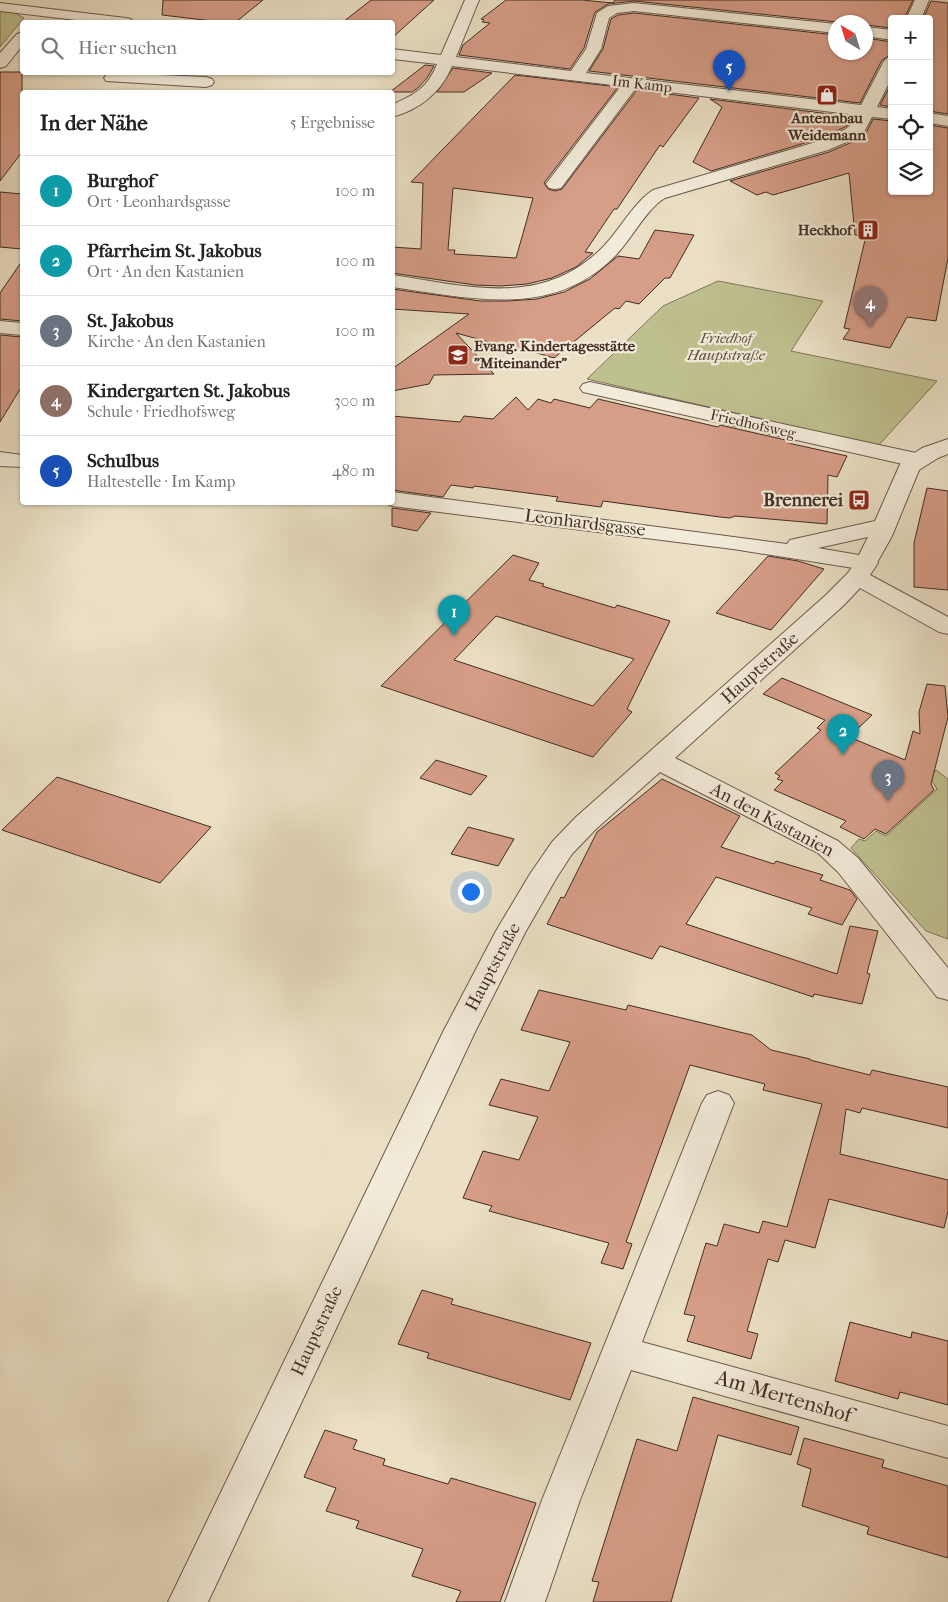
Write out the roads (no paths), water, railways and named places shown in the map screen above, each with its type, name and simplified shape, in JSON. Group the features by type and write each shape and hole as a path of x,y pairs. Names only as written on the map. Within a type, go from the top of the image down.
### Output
{"street":[{"path":"395,110 425,95 439,79 472,0"},
{"path":"915,15 922,0"},
{"path":"0,7 40,18 100,20 119,5"},
{"path":"575,76 592,55 597,43 602,16 613,9 634,7 828,28"},
{"path":"873,33 888,35"},
{"path":"0,63 20,40"},
{"name":"Im Kamp","path":"395,54 888,114"},
{"path":"395,281 470,291 506,293 535,292 569,282 587,271 609,252 652,197 669,190 840,139 858,128 888,69"},
{"path":"112,78 206,82"},
{"path":"555,184 632,83"},
{"path":"933,119 948,121"},
{"path":"0,327 20,328"},
{"name":"Friedhofsweg","path":"590,388 916,460"},
{"path":"916,460 948,446"},
{"path":"0,459 20,461"},
{"name":"Hauptstraße","path":"188,1602 460,1032 544,874 568,842 586,823 835,600 862,570 884,526 905,473 916,460"},
{"name":"Leonhardsgasse","path":"395,499 777,549 862,570 948,627"},
{"name":"Leonhardsgasse","path":"777,549 837,538 884,526"},
{"name":"An den Kastanien","path":"658,760 828,847 848,865 948,989"},
{"path":"525,1602 560,1500 718,1102"},
{"name":"Am Mertenshof","path":"619,1351 948,1442"}],"place":[{"name":"Schulbus","path":"729,91"},
{"name":"Antennbau Weidemann","path":"827,95"},
{"name":"Heckhof","path":"868,230"},
{"name":"Kindergarten St. Jakobus","path":"870,327"},
{"name":"Evang. Kindertagesstätte \"Miteinander\"","path":"458,355"},
{"name":"Brennerei","path":"859,500"},
{"name":"Burghof","path":"454,636"},
{"name":"Pfarrheim St. Jakobus","path":"843,755"},
{"name":"St. Jakobus","path":"888,801"}],"park label":[{"name":"Friedhof Hauptstraße","path":"726,346"}]}
